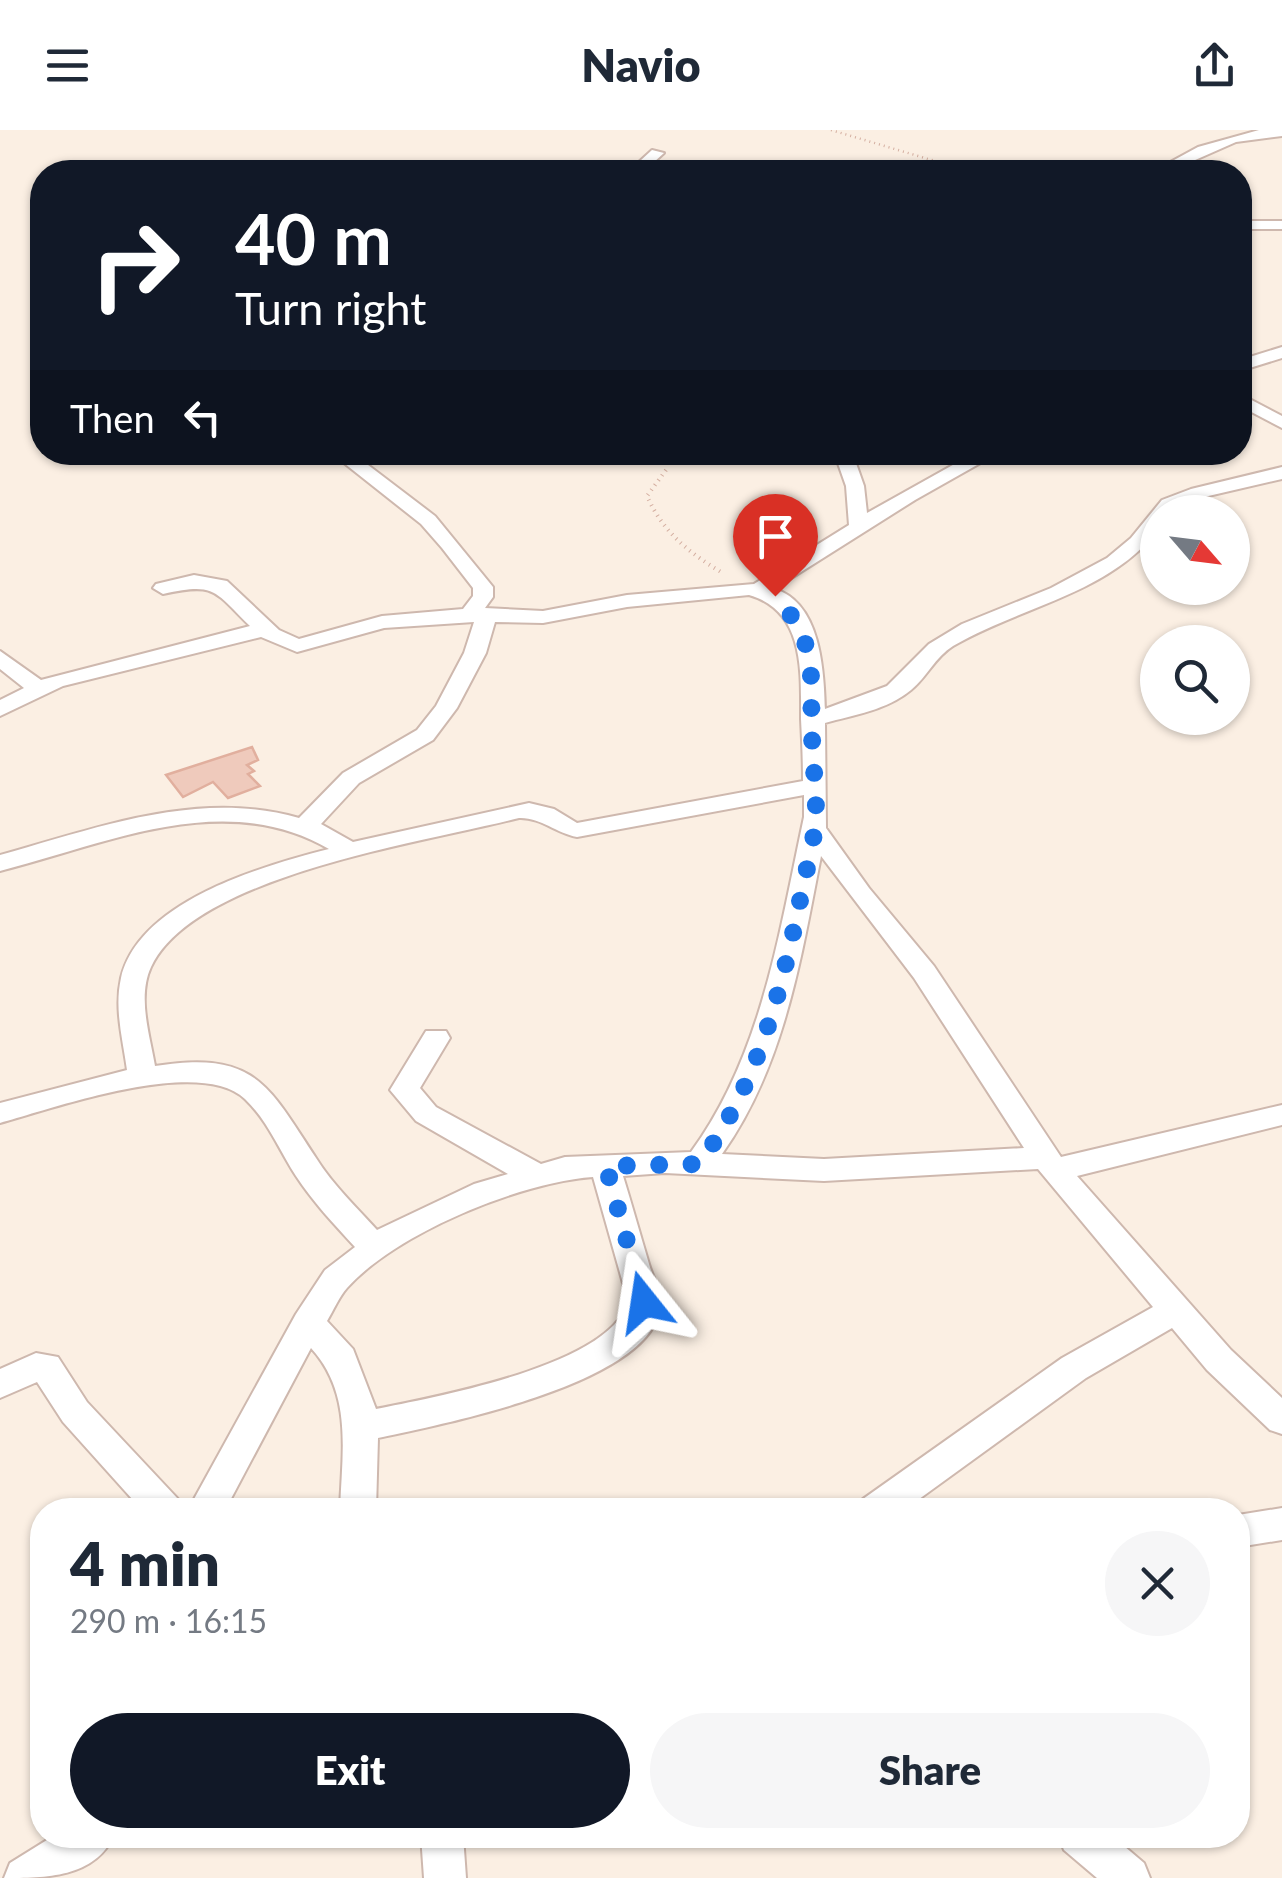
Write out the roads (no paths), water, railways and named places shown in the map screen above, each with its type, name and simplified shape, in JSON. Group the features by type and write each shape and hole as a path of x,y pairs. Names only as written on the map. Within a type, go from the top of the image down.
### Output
{"street":[{"path":"1180,160 1208,144 1282,132"},
{"path":"649,160 657,153"},
{"path":"1252,225 1282,225"},
{"path":"1252,362 1282,352"},
{"path":"1252,406 1282,423"},
{"path":"306,825 351,778 424,735 446,708 475,653 483,596 483,587 428,520 356,465"},
{"path":"848,465 855,486 859,530"},
{"path":"755,589 966,465"},
{"path":"1186,495 1248,484 1282,473"},
{"path":"812,720 884,697 904,684 926,656 942,644 1073,588 1140,541"},
{"path":"163,588 194,581 220,585 280,641 303,645 382,622 479,613 543,617 627,601 755,589 775,596 795,617 807,641 813,674 814,828 786,966 754,1072 728,1124 699,1164"},
{"path":"0,708 80,674 266,628"},
{"path":"0,658 39,689"},
{"path":"143,1079 130,995 138,966 152,940 190,909 246,883 518,811 540,811 566,828 577,830 814,786"},
{"path":"0,863 175,818 226,810 319,829 352,852"},
{"path":"814,828 860,894 924,972 1050,1164 1219,1360 1282,1420"},
{"path":"436,1038 406,1080 404,1090 411,1101 426,1114 537,1176"},
{"path":"0,1113 143,1079 221,1072 246,1084 266,1104 314,1180 375,1248"},
{"path":"213,1498 308,1322 336,1279 398,1231 467,1200 565,1168 699,1164 824,1170 1050,1164 1282,1114"},
{"path":"361,1427 446,1410 602,1356 638,1324 644,1302 642,1288 606,1166"},
{"path":"893,1498 1074,1368 1175,1310"},
{"path":"308,1322 342,1359 361,1414 358,1498"},
{"path":"0,1384 46,1367 75,1412 154,1498"},
{"path":"1250,1529 1282,1524"},
{"path":"24,1878 72,1848"},
{"path":"443,1848 444,1878"},
{"path":"1094,1848 1129,1878"}]}
